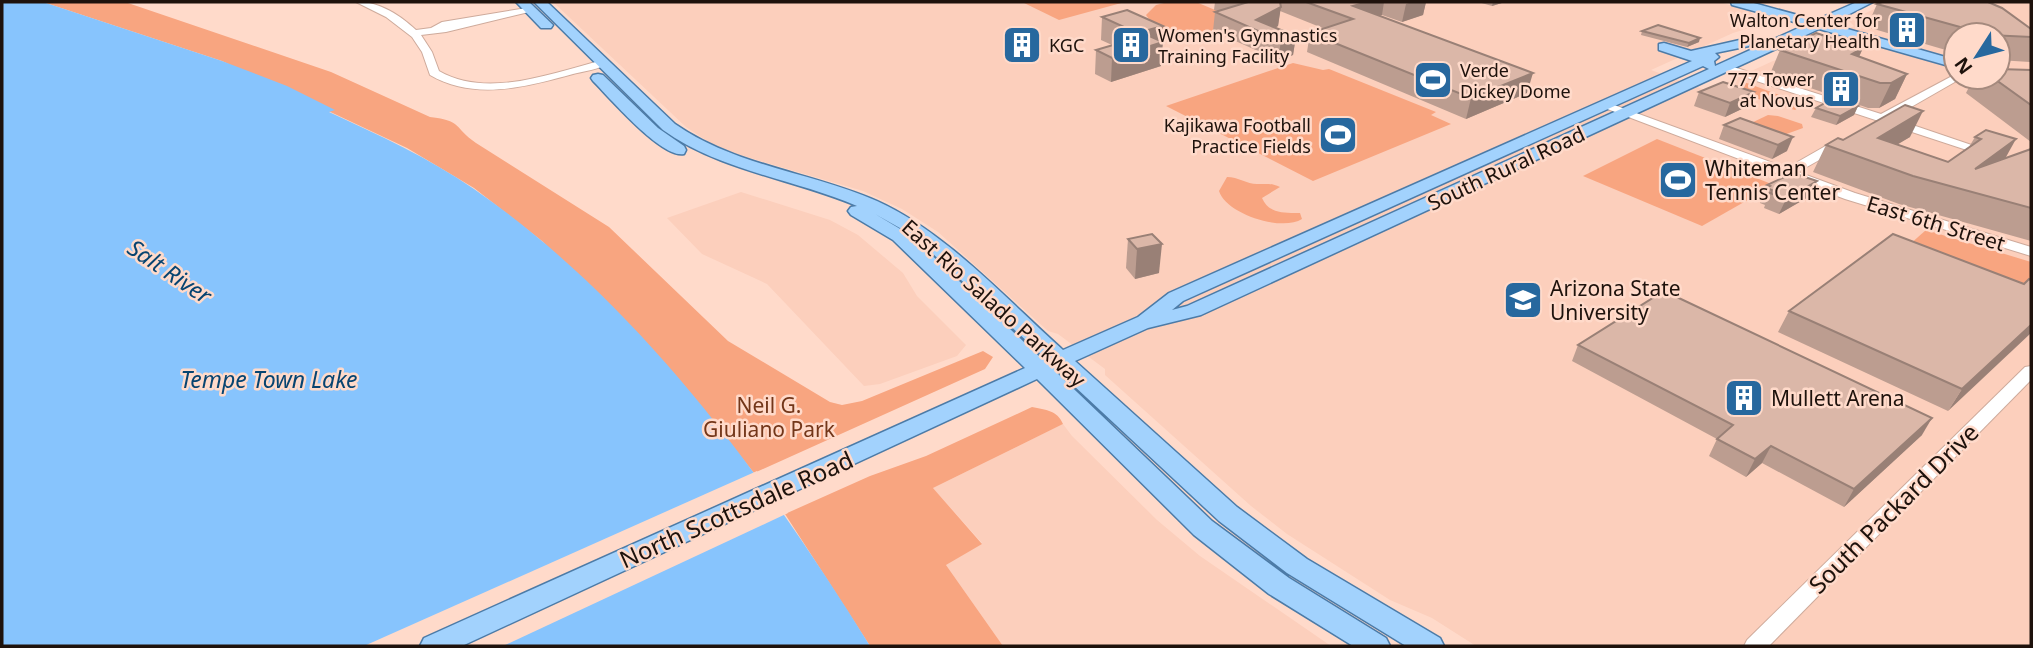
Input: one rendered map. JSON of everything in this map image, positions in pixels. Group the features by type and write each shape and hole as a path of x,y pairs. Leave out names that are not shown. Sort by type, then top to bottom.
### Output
{"main road":[{"path":"1737,2 1942,58"},
{"path":"1756,2 1812,21"},
{"name":"South Rural Road","path":"1141,323 1176,297 1606,105 1724,67 1812,21 1839,2"},
{"name":"South Rural Road","path":"1048,365 1141,323 1194,311 1626,113 1676,82 1705,60 1744,43 1867,2"},
{"name":"East Rio Salado Parkway","path":"531,4 595,65 652,131 686,156 828,200 869,216 900,236 1048,365 1228,514 1297,566 1430,646"},
{"path":"1664,47 1700,53 1744,43"},
{"path":"1664,47 1705,60"},
{"path":"1664,47 1684,60 1676,82"},
{"name":"East Rio Salado Parkway","path":"1048,365 1203,528 1279,586 1376,646"},
{"name":"North Scottsdale Road","path":"434,646 1048,365"}],"street":[{"path":"361,2 389,14 414,33 427,50 434,74 455,83 485,86 509,84 595,65"},
{"path":"414,33 469,24 531,4"},
{"path":"1724,67 2004,158"},
{"path":"1864,129 1942,85"},
{"name":"East 6th Street","path":"1606,105 1890,210 2031,252"},
{"path":"1788,173 1848,138"},
{"name":"South Packard Drive","path":"1755,646 2031,371"}],"shaded area":[{"name":"Arizona State University","path":"553,2 1719,2 1749,10 1762,24 1733,33 1651,70 1708,91 1773,61 1798,55 1854,26 1849,21 1889,2 2031,2 2031,646 1476,646 1432,618 1390,600 1287,534 1251,506 1105,375 1105,369 1058,334 1048,331 938,232 902,209 863,191 740,155 710,143 686,127"},
{"path":"741,192 830,220 858,235 903,273 917,296 966,345 957,356 880,384 864,386 767,284 702,254 667,218"},
{"path":"1063,424 1157,520 1200,556 1331,646 1003,646 946,565 982,543 933,488"}],"green space":[{"name":"Neil G. Giuliano Park","path":"43,2 125,2 331,72 430,117 448,120 476,143 609,227 728,341 830,402 842,405 862,401 983,351 993,357 985,369 754,473 681,382 611,306 542,241 474,188 407,148 222,61"},
{"path":"1022,2 1125,2 1059,20"},
{"path":"1196,2 1239,20 1240,23 1179,41 1157,30 1146,15 1156,5"},
{"path":"1293,63 1329,69 1436,112 1431,115 1451,124 1313,181 1166,106"},
{"path":"1744,82 1804,104 1795,110 1728,90"},
{"path":"1768,115 1802,124 1803,128 1781,136 1747,125"},
{"name":"Whiteman Tennis Center","path":"1657,139 1774,185 1702,226 1583,176"},
{"path":"1227,177 1280,187 1262,198 1265,203 1273,210 1300,213 1302,219 1282,223 1269,222 1232,207 1219,191"},
{"path":"1926,230 2031,262 2031,290 1909,245"},
{"name":"Neil G. Giuliano Park","path":"1032,407 1054,413 1063,424 933,488 982,544 946,565 1003,646 870,646 785,514 870,476 926,456"}],"water":[{"name":"Tempe Town Lake","path":"2,2 43,2 222,61 287,86 335,110 329,112 422,157 474,189 534,235 591,285 645,340 695,397 787,519 870,646 2,646"}],"pier":[{"path":"757,471 788,513 503,646 364,646"}],"building":[{"path":"1242,2 1280,2 1281,7 1256,20 1296,36 1281,41 1215,12 1245,3"},
{"path":"1306,2 1368,2 1353,6 1533,73 1471,98 1310,33 1353,19"},
{"path":"1988,2 2002,8 2031,29 2031,37 2012,36 2012,21 1942,22 1877,4"},
{"path":"1127,10 1163,26 1137,33 1102,17"},
{"path":"1658,25 1700,38 1689,43 1642,31"},
{"path":"1816,33 1863,48 1852,54 1907,74 1891,83 1880,83 1780,50"},
{"path":"1147,35 1163,42 1112,58 1096,50"},
{"path":"2012,69 2031,70 2031,105 2012,91"},
{"path":"1723,82 1754,92 1730,103 1699,92"},
{"path":"1834,98 1858,106 1840,116 1816,108"},
{"path":"1905,105 1923,111 1878,138 1948,162 1981,139 1975,137 1986,130 2016,139 1975,169 2031,149 2031,208 1913,176 1826,145 1838,138 1843,140"},
{"path":"1740,118 1793,137 1778,145 1724,125"},
{"path":"1793,173 1817,181 1786,199 1770,193 1774,191 1767,188 1770,186 1767,185"},
{"path":"1152,234 1162,244 1137,249 1128,239"},
{"path":"1893,234 2024,284 2031,280 2031,325 1962,389 1789,311"},
{"name":"Mullett Arena","path":"1664,291 1932,418 1854,489 1771,446 1755,459 1717,439 1733,425 1578,345"}],"place":[{"name":"Walton Center for Planetary Health","path":"1907,30"},
{"name":"KGC","path":"1022,45"},
{"name":"Women's Gymnastics Training Facility","path":"1131,45"},
{"name":"Verde Dickey Dome","path":"1433,80"},
{"name":"777 Tower at Novus","path":"1841,89"},
{"name":"Kajikawa Football Practice Fields","path":"1338,135"},
{"name":"Whiteman Tennis Center","path":"1678,180"},
{"name":"Arizona State University","path":"1523,300"},
{"name":"Mullett Arena","path":"1744,398"}],"water label":[{"name":"Salt River","path":"170,271"}]}
